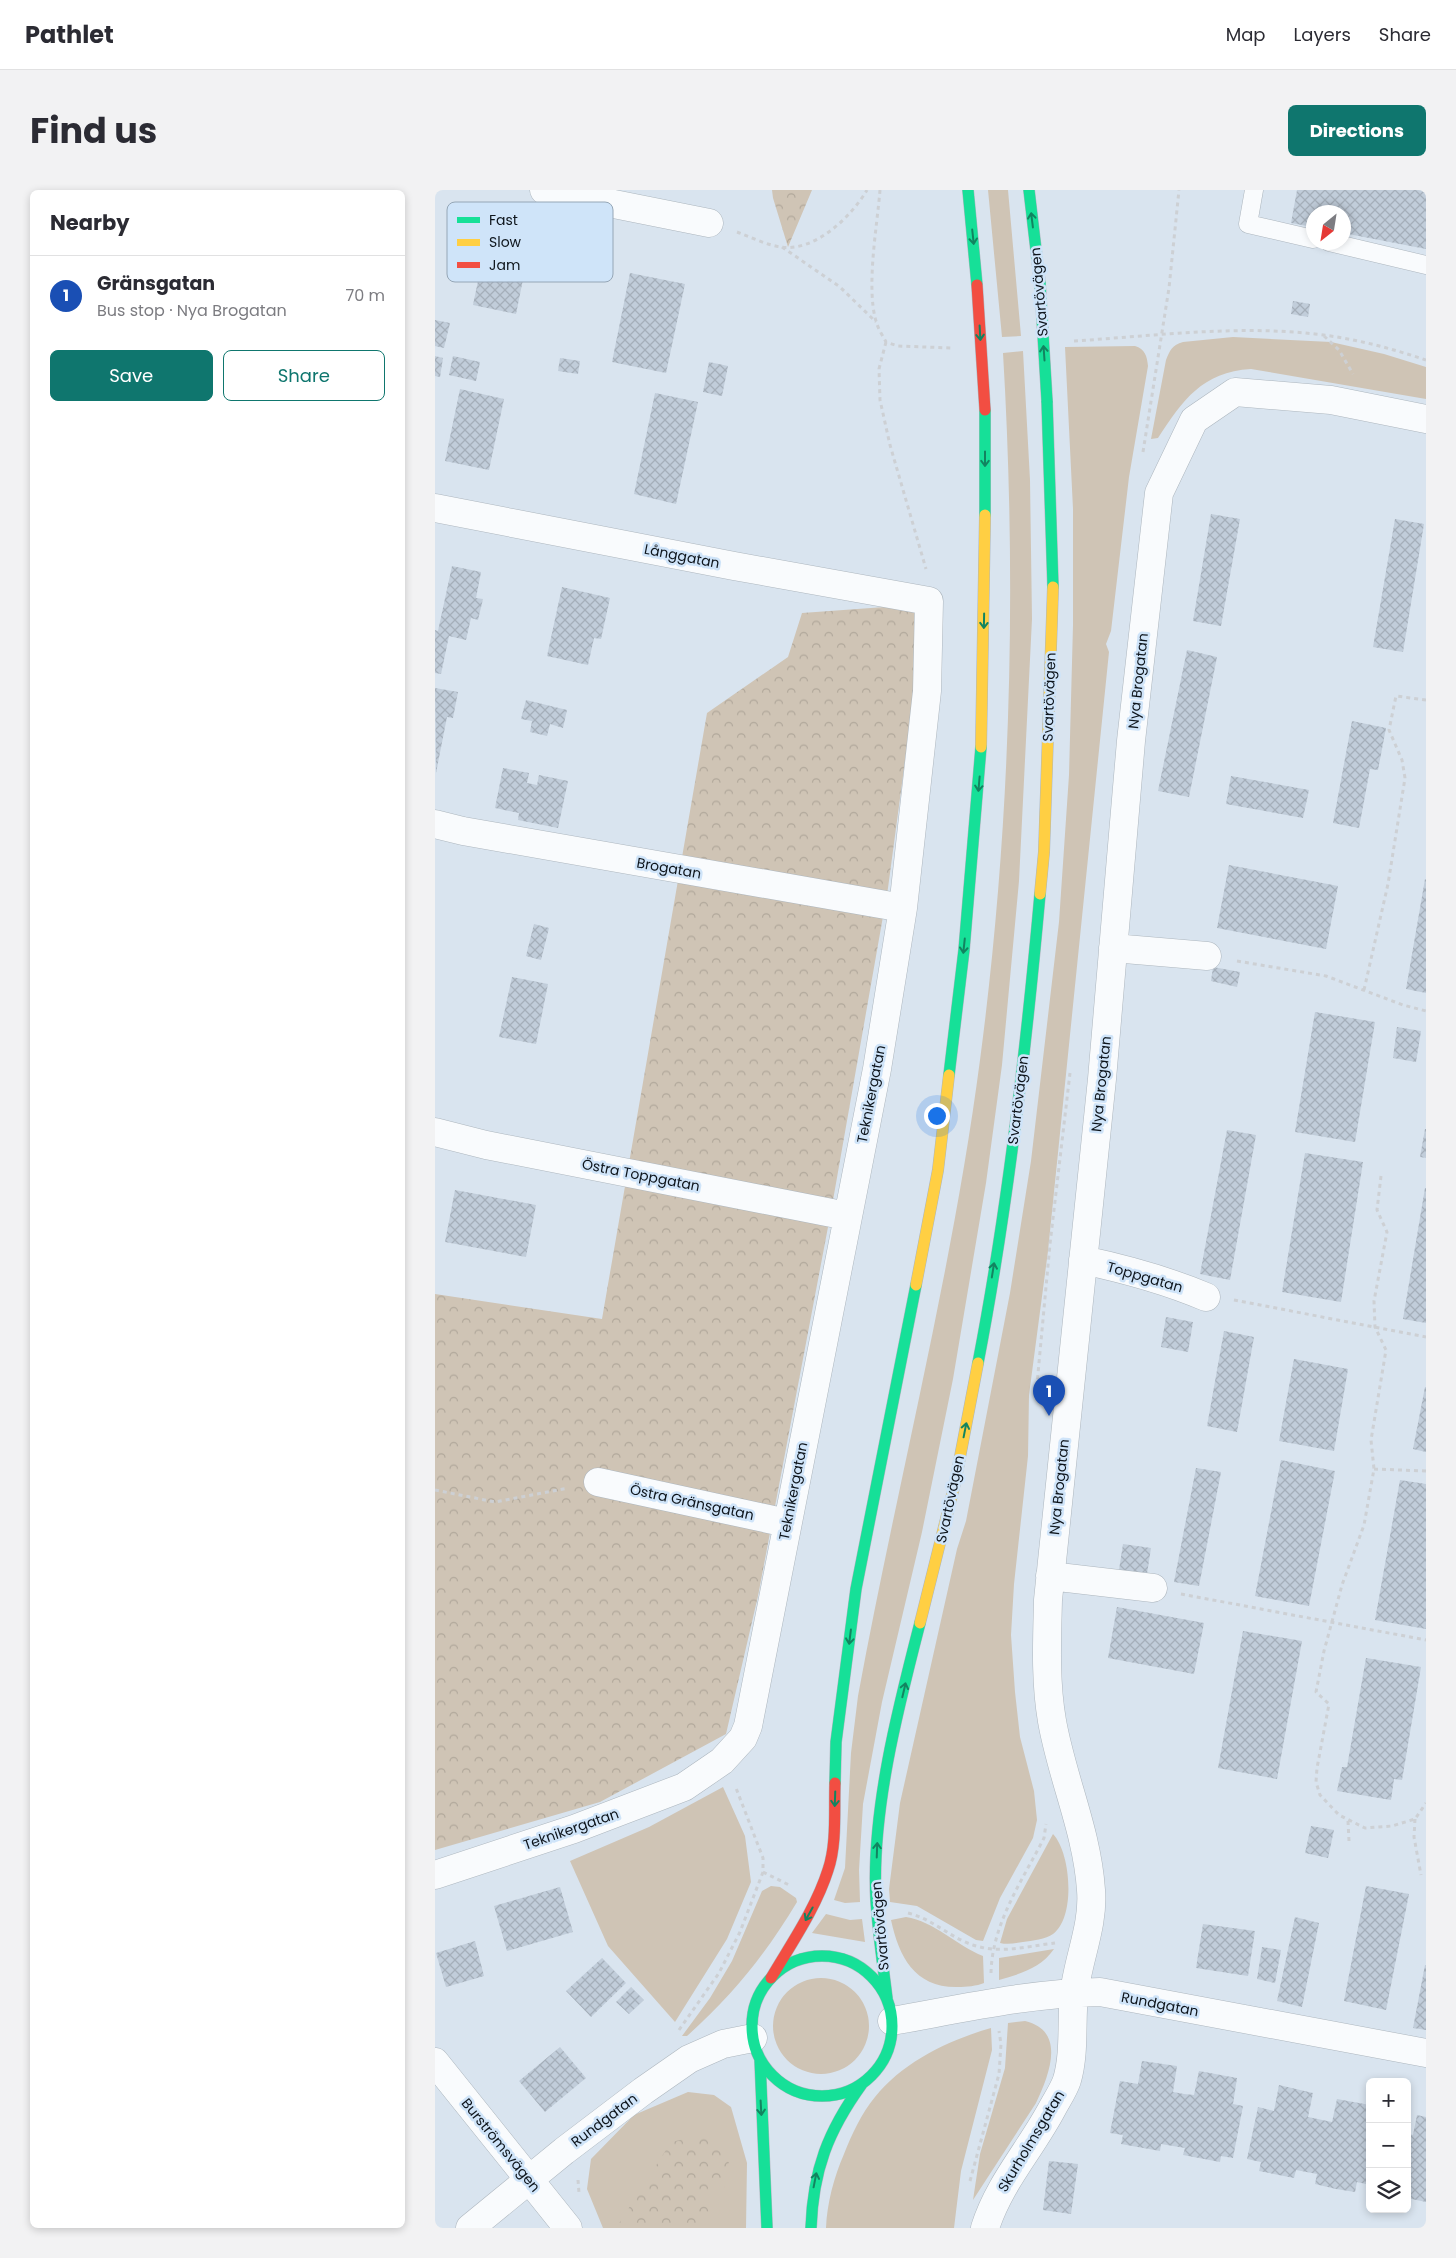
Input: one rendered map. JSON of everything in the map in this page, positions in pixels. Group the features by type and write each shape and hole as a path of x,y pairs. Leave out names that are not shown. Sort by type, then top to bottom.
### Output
{"main road":[{"path":"767,2228 755,2007 760,1993 771,1978 817,1898 829,1869 833,1828 836,1742 856,1589 884,1455 938,1170 964,950 980,770 985,585 985,410 977,285 968,190"},
{"name":"Svartövägen","path":"889,2010 877,1911 877,1844 886,1779 903,1690 955,1483 983,1338 1011,1158 1031,999 1044,852 1054,578 1040,284 1029,190"},
{"path":"771,1978 787,1965 801,1959 816,1956 832,1956 855,1964 868,1973 879,1985 889,2010 891,2038 887,2053 874,2073 862,2084 840,2113 819,2160 813,2186 811,2228"},
{"path":"757,2049 780,2083 807,2095 833,2096 862,2084"}],"street":[{"path":"544,190 604,202"},
{"path":"613,204 709,223"},
{"name":"Nya Brogatan","path":"1075,1992 1086,1944 1092,1891 1084,1842 1052,1721 1047,1664 1050,1576 1083,1260 1131,741 1159,492 1194,420 1235,392 1331,400 1426,419"},
{"name":"Långgatan","path":"435,508 734,566 929,601"},
{"name":"Teknikergatan","path":"435,1875 641,1805 697,1780 722,1761 743,1738 752,1713 787,1523 877,1069 903,908 927,691 929,601"},
{"name":"Brogatan","path":"435,824 463,831 657,866 903,908"},
{"path":"1113,948 1207,956"},
{"name":"Östra Toppgatan","path":"435,1132 486,1144 847,1216"},
{"name":"Toppgatan","path":"1083,1260 1166,1282 1206,1297"},
{"name":"Östra Gränsgatan","path":"598,1482 787,1523"},
{"path":"1050,1576 1153,1588"},
{"name":"Rundgatan","path":"889,2010 1075,1992 1099,1992 1426,2053"},
{"name":"Skurholmsgatan","path":"985,2228 1002,2187 1047,2118 1066,2082 1071,2060 1075,1992"},
{"name":"Rundgatan","path":"470,2228 643,2091 689,2060 723,2044 757,2049"},
{"name":"Burströmsvägen","path":"435,2062 568,2228"}],"lane":[{"path":"1255,190 1248,224 1306,237"},
{"path":"1351,247 1426,265"}],"path":[{"path":"781,247 798,245 820,237 841,224 867,190"},
{"path":"880,190 873,274 873,304 876,322 886,342 879,369 880,400 890,445 925,563 929,601"},
{"path":"709,223 781,247 840,287 876,322"},
{"path":"1064,342 1239,331 1323,335 1383,346 1426,360"},
{"path":"1323,335 1339,350 1351,369 1366,408"},
{"path":"886,342 898,346 960,348"},
{"path":"1364,990 1388,884 1405,778 1402,760 1389,730 1396,696 1426,700"},
{"path":"1207,956 1325,976 1403,1005 1426,1011"},
{"path":"1381,1176 1377,1210 1387,1232 1374,1301 1375,1327 1386,1350 1371,1440 1374,1469 1364,1525 1342,1585 1331,1623 1316,1692 1329,1704 1316,1782 1320,1795 1348,1821 1365,1828 1375,1828 1415,1819"},
{"path":"1206,1297 1426,1337"},
{"path":"1374,1469 1426,1471"},
{"path":"435,1490 495,1502 598,1482"},
{"path":"1153,1588 1426,1640"},
{"path":"677,2032 719,1973 740,1932 763,1872 763,1858 749,1818 722,1761"},
{"path":"1421,1875 1414,1837 1415,1819 1426,1803"},
{"path":"1348,1821 1349,1841"},
{"path":"763,1872 817,1898"},
{"path":"877,1911 916,1915 932,1921 963,1941 991,1951 1062,1942 1086,1944"},
{"path":"564,2152 576,2167 580,2198"}],"green space":[{"path":"772,190 812,190 788,247 773,198"},
{"path":"988,190 1008,190 1021,336 1002,337"},
{"path":"1233,337 1331,342 1384,354 1426,367 1426,399 1251,369 1234,371 1219,376 1195,390 1185,400 1158,438 1151,439 1166,360 1172,348 1183,342"},
{"path":"1135,346 1145,353 1148,366 1129,477 1111,631 1106,644 1109,652 1048,1251 1029,1395 1028,1456 1014,1584 1011,1635 1015,1692 1020,1737 1034,1791 1037,1820 1033,1838 1000,1898 983,1941 976,1940 917,1906 890,1902 889,1889 900,1803 957,1549 966,1521 1010,1293 1031,1161 1059,922 1069,775 1073,625 1073,509 1065,347"},
{"path":"1023,351 1030,480 1032,619 1019,881 1002,1065 986,1183 953,1379 922,1532 882,1702 863,1804 859,1870 860,1902 845,1903 834,1900 845,1868 851,1753 858,1696 955,1220 980,1060 999,884 1008,707 1010,530 1003,353"},
{"path":"926,604 888,888 832,1206 758,1596 726,1734 600,1802 435,1850 435,1294 602,1319 707,713 788,657 802,613"},
{"path":"723,1787 745,1836 751,1882 727,1939 675,2022 608,1946 570,1861 649,1827"},
{"path":"1053,1834 1064,1855 1067,1870 1068,1900 1060,1926 1053,1934 1043,1938 1012,1944 1000,1943 1007,1919"},
{"path":"771,1886 780,1887 796,1898 797,1902 773,1940 734,1990 704,2021 687,2036 682,2036 710,1998 732,1961 762,1891"},
{"path":"826,1914 850,1920 862,1919 865,1942 812,1933"},
{"path":"906,1917 916,1919 936,1928 973,1952 983,1956 984,1983 964,1987 943,1986 920,1976 904,1958 894,1934 891,1920"},
{"path":"1054,1949 1049,1956 1036,1966 1022,1973 999,1980 999,1958"},
{"path":"821,1978 839,1982 855,1992 865,2008 869,2026 865,2044 855,2060 839,2070 821,2074 803,2070 787,2060 777,2044 773,2026 777,2008 787,1992 803,1982"},
{"path":"1025,2021 1038,2026 1046,2034 1050,2044 1051,2055 1046,2080 1036,2103 973,2200 980,2154 1005,2068 1008,2023"},
{"path":"991,2028 992,2050 961,2171 954,2228 826,2228 829,2200 840,2163 857,2124 875,2097 899,2073 928,2054 959,2039"},
{"path":"688,2092 714,2095 731,2107 747,2163 746,2228 603,2228 587,2189 591,2159 634,2115"},
{"path":"711,2133 729,2163 724,2188 710,2193 711,2228 616,2228 671,2142"}],"building":[{"path":"1297,190 1426,190 1426,249 1351,235 1351,205 1306,205 1306,226 1291,223"},
{"path":"630,273 685,284 666,373 612,362"},
{"path":"478,282 522,282 516,314 473,305"},
{"path":"1293,301 1310,304 1308,317 1291,314"},
{"path":"435,320 450,323 444,348 435,346"},
{"path":"435,356 443,358 440,377 435,376"},
{"path":"453,356 480,362 476,381 449,375"},
{"path":"560,358 580,361 578,374 558,371"},
{"path":"709,362 728,366 722,396 703,392"},
{"path":"460,389 504,399 489,470 445,461"},
{"path":"655,393 698,402 676,504 634,494"},
{"path":"1211,514 1240,519 1221,626 1193,621"},
{"path":"1395,519 1424,524 1403,652 1373,647"},
{"path":"452,566 481,572 476,598 483,599 478,620 471,618 466,640 449,636 441,674 435,673 435,630 438,631"},
{"path":"562,587 610,598 601,639 594,638 588,665 547,656"},
{"path":"1187,650 1217,657 1189,797 1158,791"},
{"path":"435,688 458,692 453,718 447,717 436,773"},
{"path":"526,700 567,710 563,728 550,724 547,736 530,732 532,721 521,719"},
{"path":"1352,721 1386,728 1378,770 1370,769 1359,828 1333,823"},
{"path":"503,768 529,773 527,783 537,785 539,775 568,781 558,828 518,820 519,813 495,808"},
{"path":"1231,776 1309,790 1303,818 1226,804"},
{"path":"1229,865 1338,886 1326,949 1217,928"},
{"path":"1426,880 1426,993 1406,989"},
{"path":"534,924 549,928 541,960 526,956"},
{"path":"1213,967 1240,972 1237,987 1211,981"},
{"path":"512,977 548,984 536,1044 499,1037"},
{"path":"1315,1012 1375,1022 1355,1142 1295,1132"},
{"path":"1397,1027 1421,1031 1416,1062 1393,1058"},
{"path":"1426,1129 1426,1158 1420,1157"},
{"path":"1227,1130 1256,1135 1230,1280 1200,1274"},
{"path":"1305,1153 1363,1162 1341,1302 1282,1292"},
{"path":"1426,1188 1426,1323 1403,1319"},
{"path":"455,1190 536,1205 526,1257 445,1242"},
{"path":"1166,1317 1193,1322 1188,1352 1161,1347"},
{"path":"1224,1331 1254,1337 1237,1432 1207,1426"},
{"path":"1294,1359 1348,1369 1334,1451 1279,1441"},
{"path":"1426,1387 1426,1452 1413,1449"},
{"path":"1281,1460 1335,1471 1309,1606 1255,1596"},
{"path":"1196,1468 1221,1472 1199,1586 1174,1582"},
{"path":"1400,1480 1426,1484 1426,1629 1375,1620"},
{"path":"1123,1544 1151,1548 1147,1574 1119,1570"},
{"path":"1117,1607 1204,1623 1194,1674 1108,1658"},
{"path":"1243,1631 1302,1641 1277,1779 1218,1768"},
{"path":"1366,1658 1421,1667 1402,1780 1394,1779 1391,1800 1337,1791 1342,1767 1347,1767"},
{"path":"1311,1826 1334,1830 1328,1858 1305,1853"},
{"path":"1366,1886 1409,1894 1386,2010 1344,2001"},
{"path":"560,1887 573,1932 507,1951 494,1906"},
{"path":"1295,1917 1319,1923 1302,2007 1277,2001"},
{"path":"1203,1924 1255,1931 1248,1976 1196,1968"},
{"path":"475,1941 484,1976 446,1987 436,1953"},
{"path":"1262,1947 1281,1950 1275,1983 1257,1979"},
{"path":"602,1958 626,1983 591,2017 566,1991"},
{"path":"1426,1965 1426,2030 1413,2028"},
{"path":"631,1987 644,2000 629,2014 616,2002"},
{"path":"560,2047 586,2078 545,2112 519,2081"},
{"path":"1142,2061 1177,2066 1173,2092 1184,2094 1194,2095 1199,2071 1237,2078 1233,2104 1243,2106 1233,2158 1221,2156 1220,2162 1183,2155 1185,2148 1161,2144 1160,2151 1121,2144 1123,2135 1110,2133 1120,2081 1138,2084"},
{"path":"1279,2085 1313,2093 1308,2117 1332,2122 1337,2099 1366,2104 1366,2184 1357,2182 1355,2192 1315,2184 1317,2174 1296,2170 1294,2178 1259,2171 1261,2162 1247,2159 1258,2107 1274,2111"},
{"path":"1417,2115 1426,2117 1426,2202 1411,2199 1411,2135 1413,2135"},
{"path":"1049,2161 1078,2164 1071,2214 1043,2210"}],"traffic: fast":[{"path":"968,190 977,285"},
{"path":"1029,190 1040,284"},
{"path":"1040,284 1047,401"},
{"path":"1047,401 1053,587"},
{"path":"985,410 985,515"},
{"path":"949,1075 964,950 981,747"},
{"path":"978,1363 989,1305 1015,1129 1029,1012 1040,894"},
{"path":"835,1783 836,1742 856,1589 916,1285"},
{"path":"887,1998 876,1900 878,1832 882,1796 895,1725 920,1623"},
{"path":"822,1956 836,1957 849,1961 871,1977 887,1999 891,2012 892,2026 891,2040 887,2053 871,2075 849,2091 836,2095 822,2096 808,2095 795,2091 773,2075 757,2053 753,2040 752,2026 753,2012 757,1999 773,1977 795,1961 808,1957 822,1956"},
{"path":"760,2060 767,2228"},
{"path":"811,2228 815,2188 824,2152 840,2118 862,2084"}],"traffic: slow":[{"path":"981,747 985,515"},
{"path":"1040,894 1044,852 1053,587"},
{"path":"916,1285 938,1170 949,1075"},
{"path":"920,1623 955,1483 978,1363"}],"traffic: jam":[{"path":"977,285 985,410"},
{"path":"771,1978 810,1912 828,1870 834,1838 835,1783"}],"place":[{"name":"Gränsgatan","path":"1049,1416"}]}
